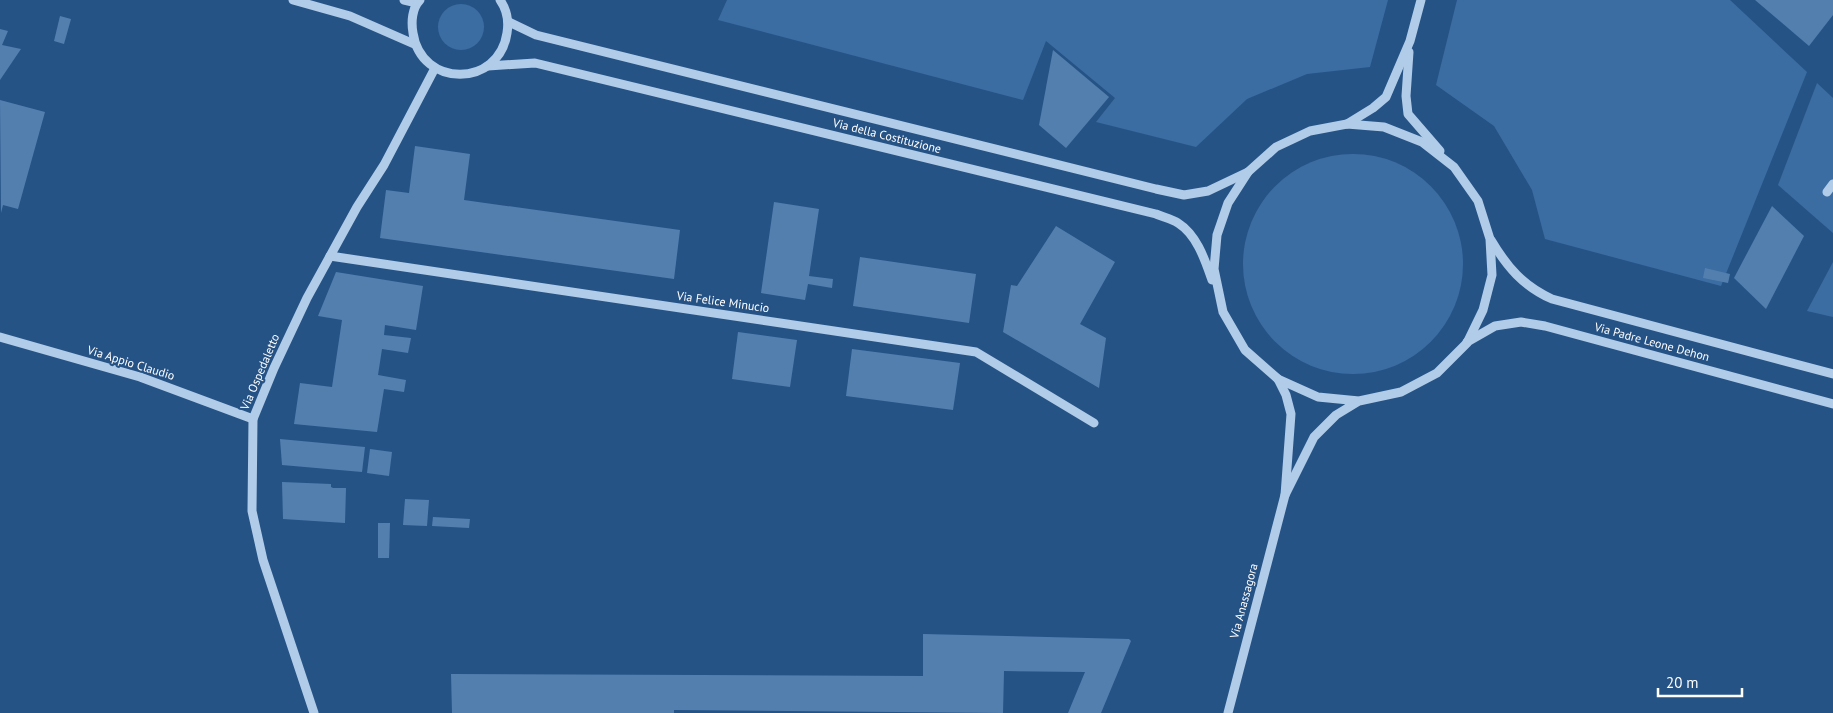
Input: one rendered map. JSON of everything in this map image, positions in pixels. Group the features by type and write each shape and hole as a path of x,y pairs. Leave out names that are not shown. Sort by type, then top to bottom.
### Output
{"street":[{"path":"293,0 350,16 414,44"},
{"path":"404,0 419,2 411,22 414,44 423,58 435,68"},
{"path":"488,66 500,54 505,44 508,22 504,5 500,0"},
{"path":"1347,124 1373,108 1386,97 1410,41 1421,0"},
{"name":"Via della Costituzione","path":"435,68 457,75 474,73 488,66 535,63 1156,214 1178,222 1188,232 1203,255 1223,312 1245,350 1278,379 1318,397 1360,401 1400,392 1437,372 1467,343 1483,310 1492,275 1490,239 1478,201 1454,168 1422,142 1384,128 1347,124 1310,131 1276,147 1248,172 1208,192 1184,195 546,38 508,22"},
{"path":"1410,41 1406,96 1408,114 1454,168"},
{"name":"Via Ospedaletto","path":"314,713 263,560 252,511 253,419 274,368 308,298 357,207 384,165 435,68"},
{"name":"Via della Costituzione","path":"1223,312 1214,269 1217,236 1228,203 1248,172"},
{"path":"1827,192 1833,184"},
{"name":"Via Padre Leone Dehon","path":"1490,239 1501,258 1521,279 1534,291 1552,299 1833,374"},
{"name":"Via Felice Minucio","path":"330,256 976,352 1094,423"},
{"name":"Via Padre Leone Dehon","path":"1467,343 1495,326 1521,322 1545,326 1833,404"},
{"name":"Via Appio Claudio","path":"0,337 140,377 253,419"},
{"name":"Via Anassagora","path":"1228,713 1285,495 1291,414 1286,395 1278,379"},
{"name":"Via Anassagora","path":"1285,495 1314,438 1336,415 1360,401"}],"shaded area":[{"path":"727,0 1388,0 1370,67 1307,74 1247,99 1196,147 1096,122 1115,98 1046,41 1023,100 718,20"},
{"path":"1457,0 1730,0 1807,72 1721,286 1545,239 1532,190 1494,126 1436,85"},
{"path":"456,4 466,4 478,10 483,18 483,36 478,44 470,49 456,50 448,47 441,40 438,32 438,22 441,14 448,7"},
{"path":"1817,83 1833,98 1833,233 1778,185"},
{"path":"1353,154 1374,156 1395,162 1431,186 1455,222 1461,243 1463,264 1461,285 1455,306 1431,342 1395,366 1374,372 1353,374 1332,372 1311,366 1275,342 1251,306 1245,285 1243,264 1245,243 1251,222 1275,186 1311,162 1332,156"},
{"path":"1833,262 1833,317 1807,311"}],"building":[{"path":"1755,0 1833,0 1833,15 1809,46"},
{"path":"60,16 71,19 64,44 54,41"},
{"path":"0,29 8,31 2,45 21,49 0,80"},
{"path":"1053,50 1109,97 1066,148 1039,125"},
{"path":"0,100 45,112 18,209 3,205 1,213"},
{"path":"415,146 470,154 464,200 680,230 674,279 380,238 386,190 409,193"},
{"path":"774,202 819,209 809,276 833,279 832,288 808,284 805,300 761,293"},
{"path":"1772,206 1804,236 1766,309 1734,278"},
{"path":"1056,226 1115,262 1080,324 1106,338 1099,388 1003,332 1011,285 1017,286"},
{"path":"860,257 976,274 969,323 853,306"},
{"path":"1705,268 1730,274 1728,283 1703,278"},
{"path":"336,272 423,286 416,330 385,325 384,335 411,338 408,353 382,349 378,375 406,380 404,392 384,389 377,432 294,424 300,383 332,387 342,320 318,316"},
{"path":"738,332 797,340 790,387 732,379"},
{"path":"852,349 960,363 953,410 846,396"},
{"path":"280,439 365,447 362,472 282,465"},
{"path":"370,449 392,452 389,476 367,473"},
{"path":"282,482 331,484 333,488 346,488 345,523 283,519"},
{"path":"405,499 429,500 427,526 403,525"},
{"path":"433,517 470,519 469,528 432,526"},
{"path":"378,523 390,523 389,558 378,558"},
{"path":"923,634 1129,639 1131,641 1101,713 1068,713 1085,672 1004,671 1003,713 674,710 674,713 452,713 451,674 923,676"}]}
